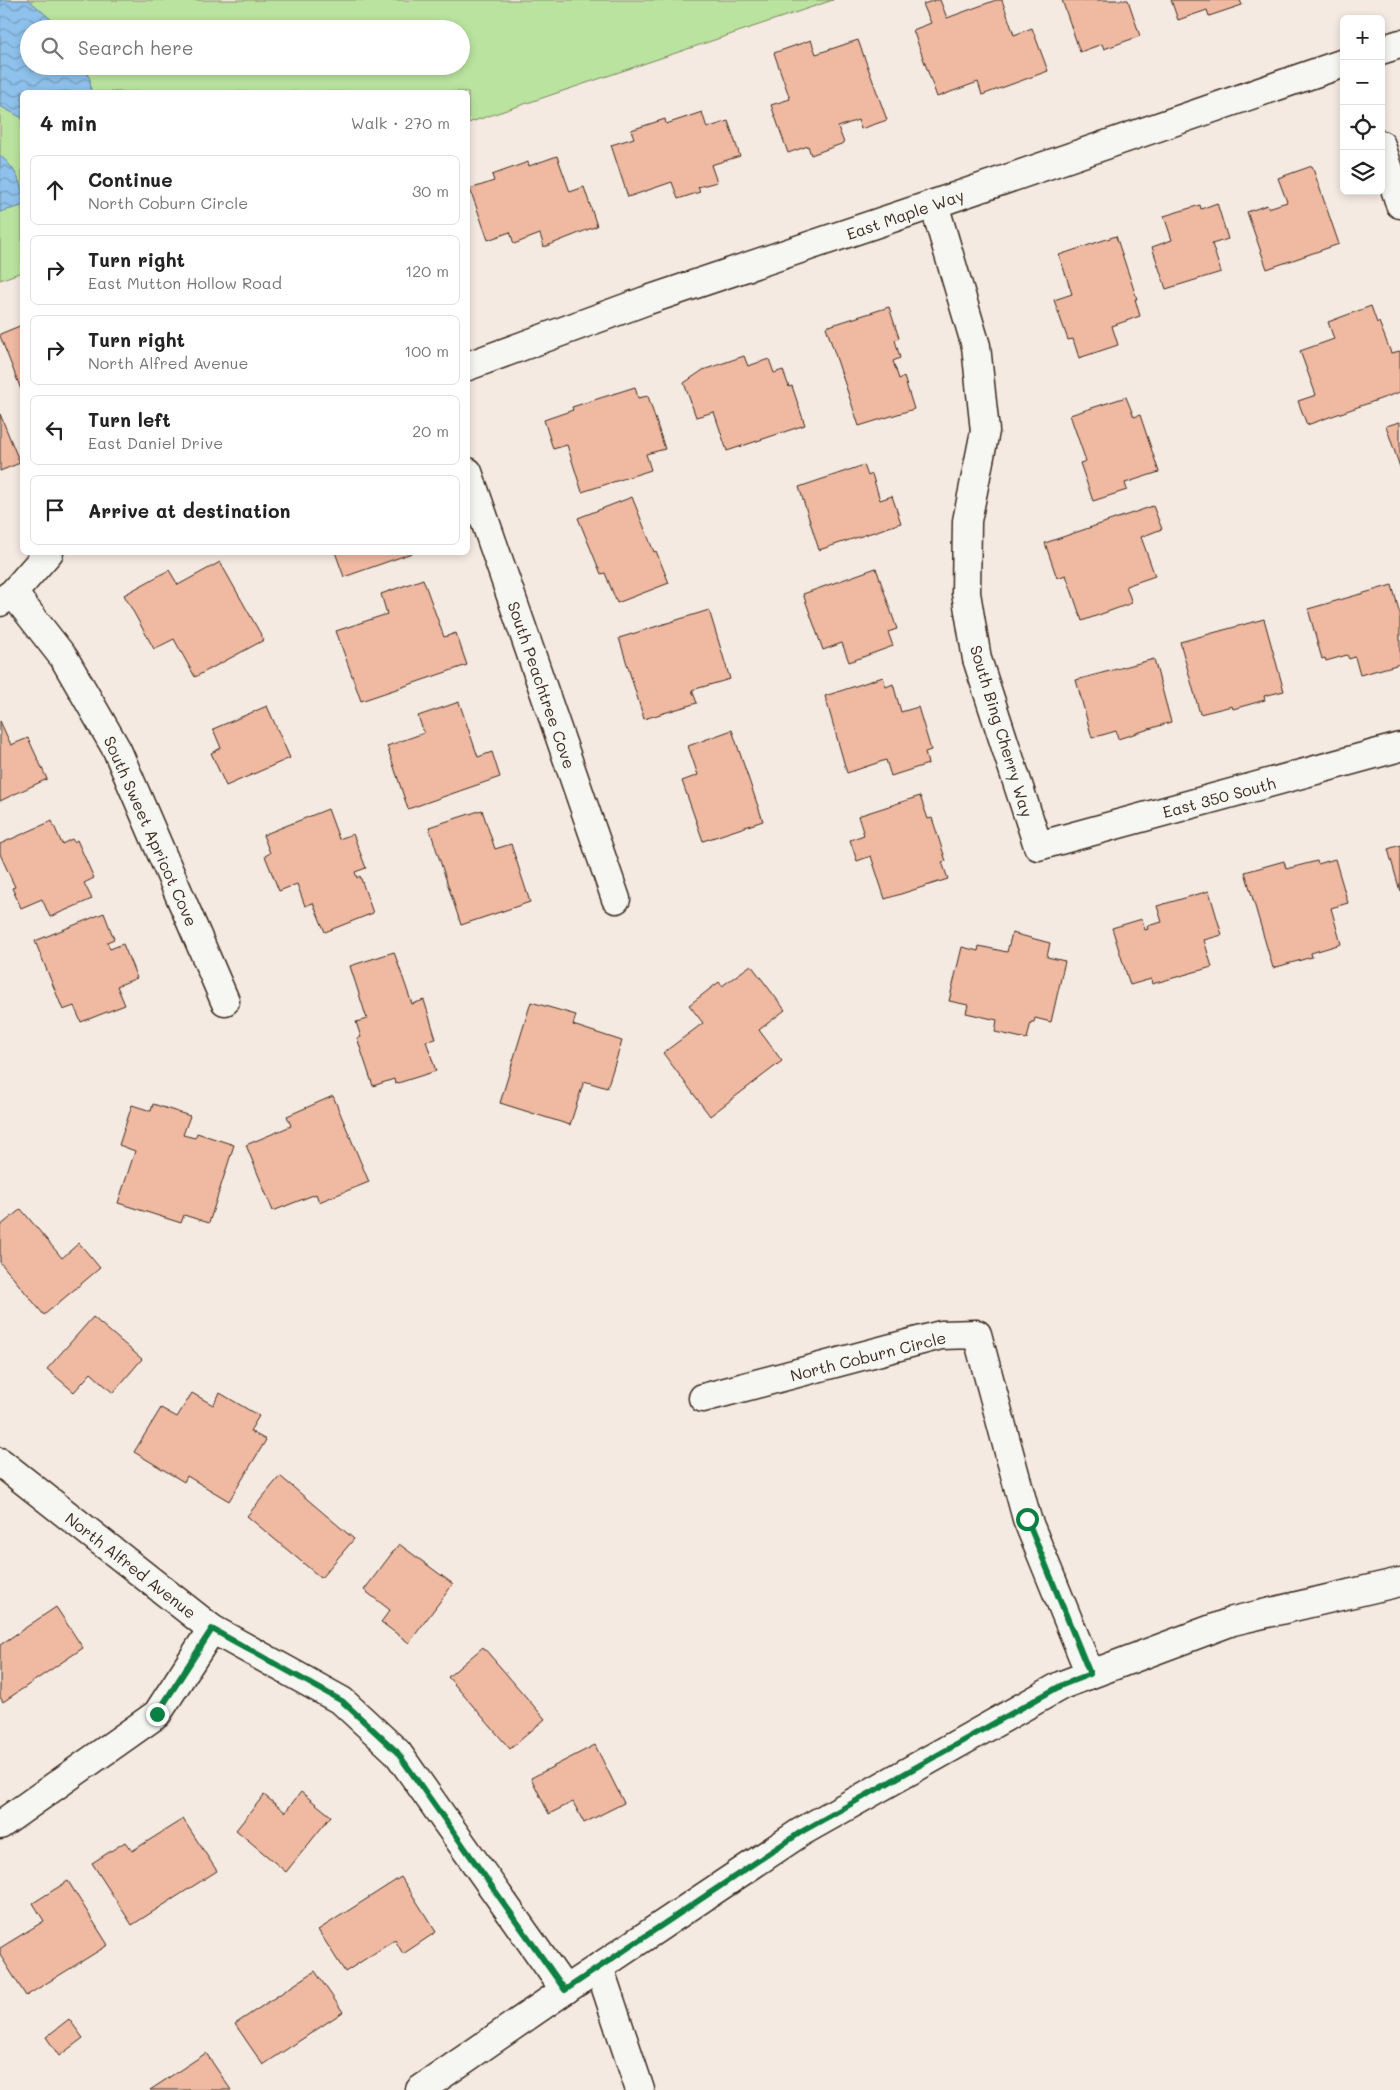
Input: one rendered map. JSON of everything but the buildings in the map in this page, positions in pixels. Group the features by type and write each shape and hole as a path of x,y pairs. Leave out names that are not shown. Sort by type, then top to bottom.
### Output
{"street":[{"path":"1385,49 1400,44"},
{"name":"East Maple Way","path":"470,365 644,301 934,204 1340,64"},
{"path":"1383,150 1400,204"},
{"name":"South Bing Cherry Way","path":"934,204 976,346 985,431 968,521 966,593 977,659 1038,846"},
{"name":"South Peachtree Cove","path":"470,478 616,899"},
{"path":"6,598 46,555"},
{"name":"South Sweet Apricot Cove","path":"6,598 64,658 117,750 226,1001"},
{"name":"East 350 South","path":"1038,846 1400,747"},
{"name":"North Coburn Circle","path":"703,1398 942,1335 977,1334 1027,1519 1090,1674"},
{"name":"North Alfred Avenue","path":"0,1462 212,1629 342,1701 397,1752 565,1990"},
{"path":"420,2090 801,1832 1062,1685 1233,1621 1400,1582"},
{"path":"0,1825 157,1714 212,1629"},
{"path":"599,1967 640,2090"}],"green space":[{"path":"0,0 833,0 470,122 470,90 20,90 20,273 0,280"}],"water":[{"path":"0,0 29,0 52,20 20,20 20,75 88,75 91,90 20,90 20,117 0,106"},
{"path":"0,155 11,166 18,178 20,184 20,207 0,212"}],"route":[{"path":"157,1714 212,1629 342,1701 397,1752 565,1990 801,1832 1062,1685 1090,1674 1027,1519"}]}
